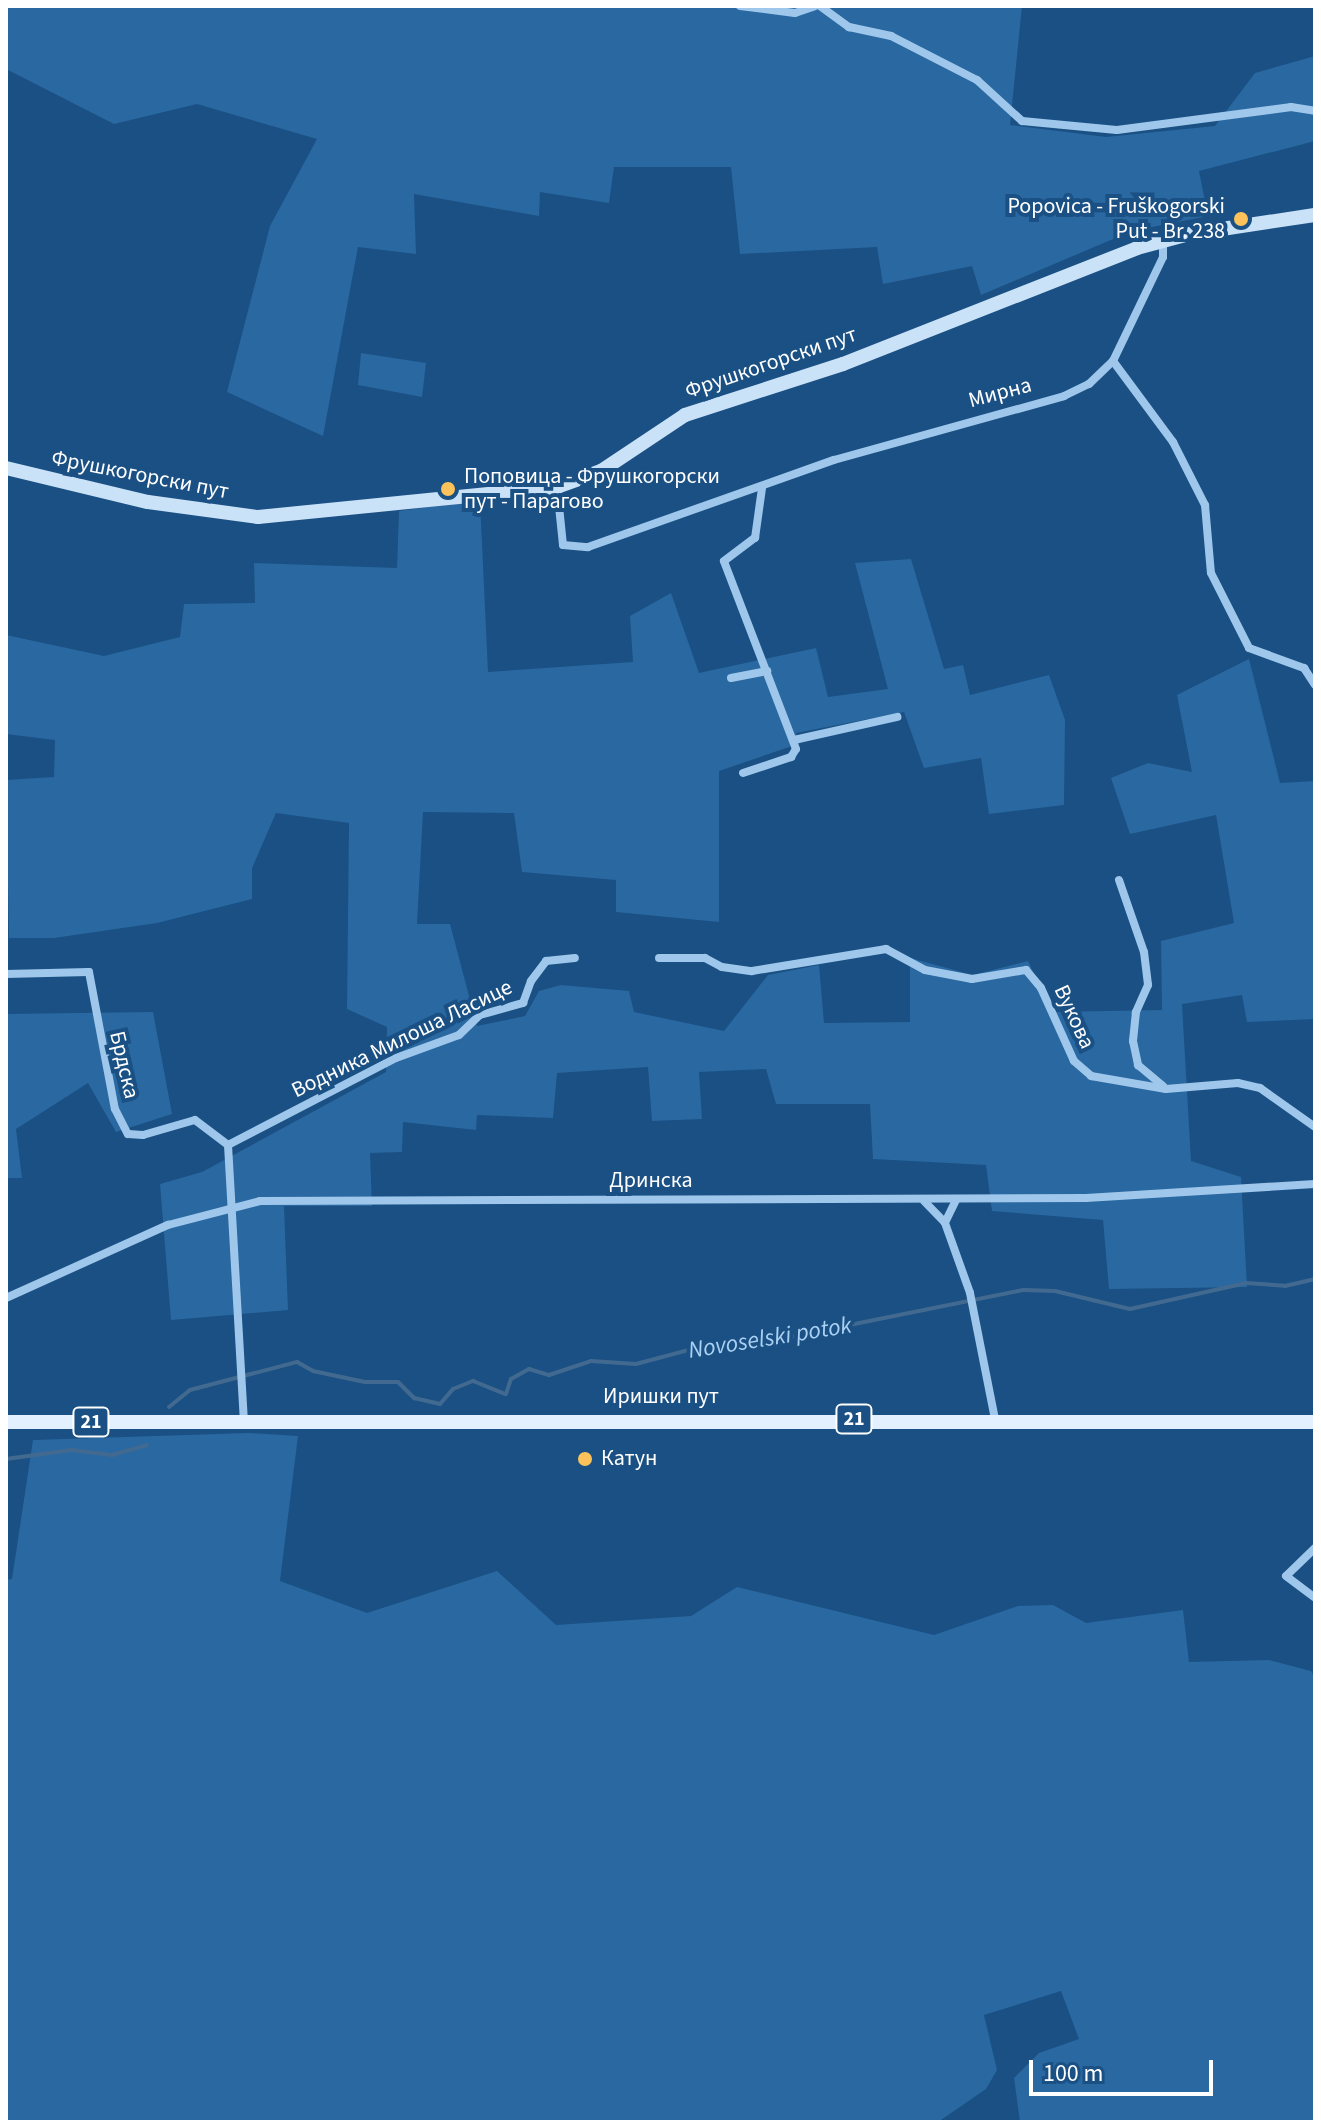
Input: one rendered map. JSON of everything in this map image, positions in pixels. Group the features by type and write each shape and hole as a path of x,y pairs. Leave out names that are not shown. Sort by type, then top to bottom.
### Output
{"main road":[{"name":"Иришки пут","path":"6,1422 995,1419 1315,1422"}],"street":[{"path":"740,6 795,13 817,6 849,27 891,36 977,80 1022,121 1117,130 1291,107 1315,111"},
{"name":"Фрушкогорски пут","path":"6,468 148,502 258,517 557,487 601,471 685,415 843,364 1163,241 1315,215"},
{"name":"Мирна","path":"557,487 560,538 572,550 762,488 834,460 1064,396 1089,384 1113,361 1163,257 1163,241"},
{"path":"1113,361 1173,442 1205,505 1211,573 1249,648 1304,668 1315,685"},
{"path":"743,773 791,757 794,740 724,561 755,538 762,488"},
{"path":"731,678 767,671"},
{"path":"794,740 897,717"},
{"path":"1119,880 1144,952 1148,985 1136,1012 1138,1065 1166,1089"},
{"name":"Вукова","path":"659,958 705,958 722,967 752,971 886,949 925,970 972,979 1026,970 1084,1072 1166,1089 1238,1083 1260,1088 1315,1127"},
{"name":"Водника Милоша Ласице","path":"228,1145 396,1058 459,1035 480,1015 523,1003 531,981 546,961 575,958"},
{"name":"Брдска","path":"6,974 89,972 115,1109 128,1134 143,1135 195,1120 228,1145"},
{"path":"228,1145 244,1420"},
{"name":"Дринска","path":"6,1298 168,1225 230,1206 284,1200 924,1201 1100,1198 1315,1184"},
{"path":"945,1223 956,1200"},
{"path":"924,1201 945,1223 970,1293 995,1419"},
{"path":"1315,1548 1286,1576 1315,1598"}],"shaded area":[{"path":"6,6 1022,6 1010,125 1106,137 1215,126 1255,73 1315,56 1315,141 1199,171 1208,216 1132,231 981,295 972,266 883,284 877,247 740,254 731,167 614,167 609,203 540,192 539,216 414,194 416,254 358,247 323,436 227,392 270,226 317,139 197,104 114,124 6,69"},
{"path":"361,353 426,363 422,397 358,385"},
{"path":"480,500 488,672 633,662 630,616 671,593 699,673 816,648 828,697 888,689 855,563 911,559 944,669 963,665 970,695 1049,675 1065,720 1064,805 989,814 981,758 924,768 904,712 796,733 801,743 719,771 719,922 616,912 616,880 522,872 514,813 423,812 417,924 450,924 477,1026 525,1016 539,991 561,985 629,991 634,1012 724,1031 768,975 819,965 824,1023 910,1022 910,958 973,975 1028,961 1052,1012 1162,1010 1161,941 1234,923 1216,815 1130,834 1111,778 1148,763 1192,772 1177,695 1249,659 1280,783 1315,781 1315,1019 1247,1022 1242,995 1182,1004 1191,1161 1241,1177 1247,1287 1109,1289 1103,1220 992,1211 986,1165 873,1159 870,1104 776,1104 766,1069 699,1072 702,1119 652,1121 648,1067 557,1073 553,1118 477,1115 476,1130 403,1122 402,1152 370,1153 372,1206 284,1206 288,1310 171,1320 160,1184 202,1172 386,1072 387,1027 347,1009 349,823 276,813 252,868 252,899 157,923 54,938 9,938 6,780 54,777 55,740 6,734 6,635 104,656 180,637 184,604 255,603 254,563 397,568 399,511"},
{"path":"153,1012 172,1114 116,1132 88,1083 16,1129 22,1178 6,1178 6,1014"},
{"path":"248,1433 298,1436 280,1581 367,1613 497,1571 556,1625 691,1616 737,1587 934,1635 1018,1606 1053,1605 1086,1623 1183,1610 1189,1662 1269,1660 1311,1671 1315,1679 1315,2122 1020,2122 1014,2078 1039,2053 1079,2039 1061,1991 984,2015 997,2070 986,2089 938,2122 6,2122 6,1580 12,1579 33,1440"}],"waterway":[{"name":"Novoselski potok","path":"169,1407 190,1390 297,1362 313,1371 365,1382 398,1382 414,1398 440,1404 453,1389 473,1381 506,1394 511,1379 529,1369 549,1375 591,1361 636,1364 715,1343 785,1338 1024,1290 1055,1291 1130,1309 1246,1283 1285,1286 1315,1279"},
{"name":"Novoselski potok","path":"6,1459 71,1450 112,1455 147,1445"}],"place":[{"name":"Popovica - Fruškogorski Put - Br. 238","path":"1241,219"},
{"name":"Поповица - Фрушкогорски пут - Парагово","path":"448,489"},
{"name":"Катун","path":"585,1459"}]}
